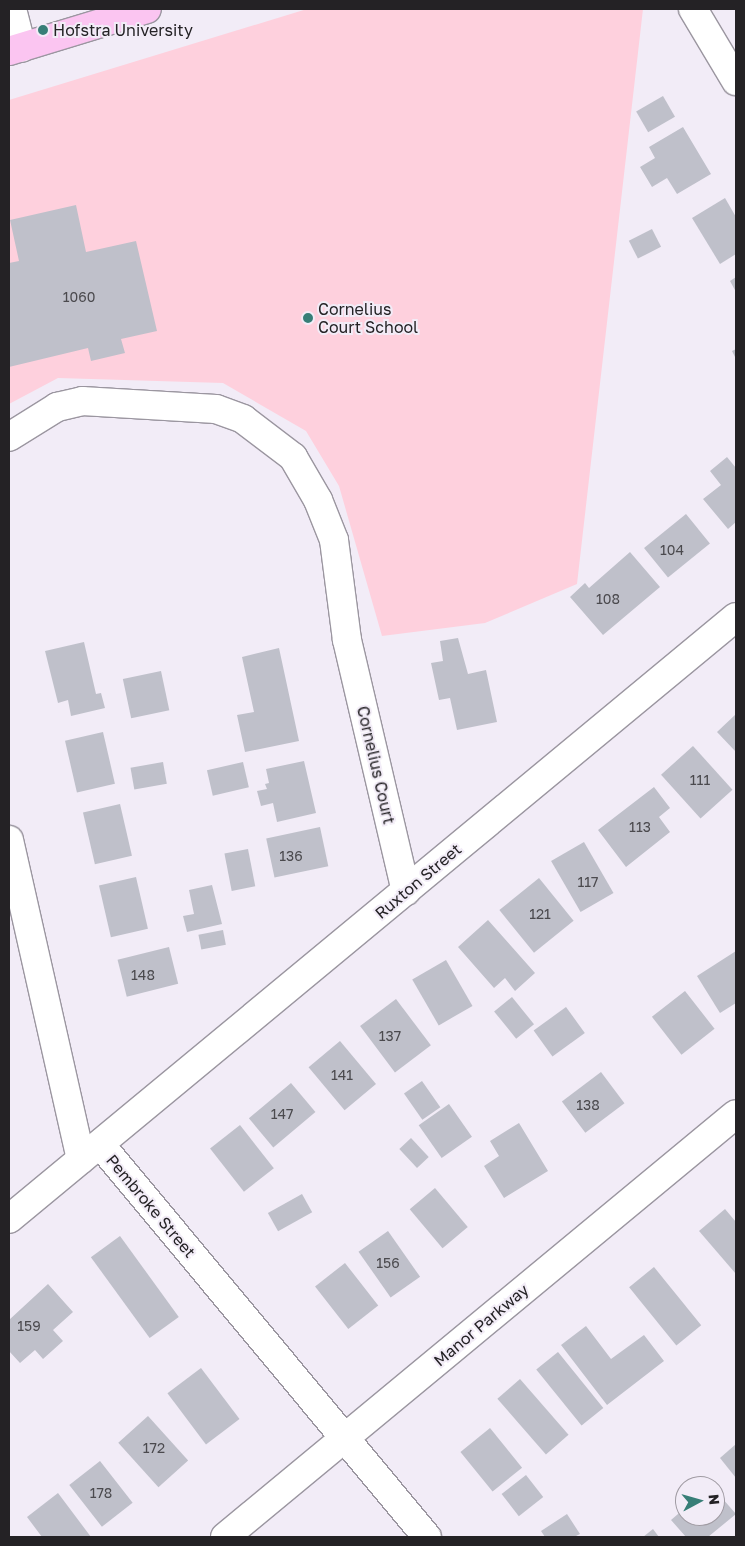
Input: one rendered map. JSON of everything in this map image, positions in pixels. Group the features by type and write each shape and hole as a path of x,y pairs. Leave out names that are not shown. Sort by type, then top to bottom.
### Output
{"main road":[{"path":"15,49 147,9"}],"street":[{"path":"12,9 15,49"},
{"path":"693,9 736,81"},
{"name":"Cornelius Court","path":"9,437 57,407 82,401 216,409 243,419 293,457 318,500 334,540 347,640 406,891"},
{"name":"Ruxton Street","path":"9,1219 736,617"},
{"name":"Pembroke Street","path":"9,840 90,1152 344,1438 427,1537"},
{"name":"Manor Parkway","path":"225,1537 736,1114"}],"shaded area":[{"name":"Cornelius Court School","path":"307,9 643,9 577,584 485,623 382,636 339,486 306,431 223,383 58,378 9,404 9,100"}],"building":[{"path":"663,96 675,117 648,132 636,112"},
{"path":"683,127 711,174 677,194 667,178 652,187 640,167 655,158 649,147"},
{"path":"725,198 736,217 736,254 720,264 692,218"},
{"path":"76,205 86,252 136,241 157,331 121,339 125,353 91,361 88,348 9,367 9,263 19,261 10,220"},
{"path":"652,229 661,247 638,259 629,241"},
{"path":"736,277 736,292 730,281"},
{"path":"736,349 736,359 732,351"},
{"path":"727,457 736,468 736,522 728,529 703,499 721,485 710,471"},
{"path":"686,514 710,544 668,578 644,548"},
{"path":"630,552 660,587 603,635 570,597 585,583 589,588"},
{"path":"458,638 468,674 486,670 497,722 457,730 450,698 439,700 431,663 443,661 440,641"},
{"path":"84,642 96,694 101,693 105,708 71,716 68,700 58,703 45,651"},
{"path":"279,648 299,741 245,752 237,715 254,712 242,657"},
{"path":"161,671 169,710 131,718 123,679"},
{"path":"736,714 736,752 717,732"},
{"path":"103,732 115,784 77,792 65,741"},
{"path":"693,746 732,790 701,819 661,775"},
{"path":"304,761 316,813 277,822 273,803 261,806 257,791 267,789 265,784 269,783 266,769"},
{"path":"163,762 167,784 134,789 131,768"},
{"path":"243,762 249,787 213,796 207,770"},
{"path":"654,787 670,808 659,817 670,832 626,867 598,830"},
{"path":"120,804 132,856 95,864 83,813"},
{"path":"320,827 328,866 275,878 266,838"},
{"path":"584,842 614,893 581,912 551,861"},
{"path":"248,849 255,886 232,891 224,854"},
{"path":"136,877 148,929 111,937 99,886"},
{"path":"539,878 574,921 534,953 499,910"},
{"path":"212,885 222,924 187,932 183,916 194,914 189,890"},
{"path":"488,920 535,973 515,991 505,978 494,988 458,947"},
{"path":"223,930 226,945 201,949 198,935"},
{"path":"169,947 178,984 127,997 118,960"},
{"path":"736,951 736,1003 720,1013 697,976"},
{"path":"446,960 472,1006 439,1025 412,980"},
{"path":"685,991 715,1029 681,1055 652,1017"},
{"path":"512,997 534,1024 516,1039 494,1011"},
{"path":"396,999 431,1045 395,1072 360,1026"},
{"path":"566,1007 585,1033 552,1056 534,1031"},
{"path":"340,1041 376,1084 345,1110 309,1067"},
{"path":"601,1072 624,1103 585,1133 562,1101"},
{"path":"422,1081 440,1107 422,1120 404,1094"},
{"path":"291,1083 315,1112 273,1147 249,1118"},
{"path":"449,1104 472,1137 442,1158 419,1125"},
{"path":"519,1123 548,1171 504,1198 484,1166 499,1156 490,1141"},
{"path":"240,1125 274,1168 244,1192 210,1148"},
{"path":"411,1138 429,1157 417,1168 399,1149"},
{"path":"435,1188 468,1227 443,1248 410,1209"},
{"path":"302,1194 312,1212 278,1231 268,1213"},
{"path":"725,1209 736,1222 736,1274 699,1231"},
{"path":"388,1231 420,1277 391,1298 359,1252"},
{"path":"120,1236 179,1317 150,1338 91,1257"},
{"path":"345,1263 378,1306 348,1329 315,1286"},
{"path":"654,1267 701,1325 676,1345 629,1287"},
{"path":"48,1284 73,1312 53,1330 63,1341 43,1359 35,1350 20,1363 9,1351 9,1320"},
{"path":"586,1326 611,1359 644,1335 664,1361 607,1405 561,1345"},
{"path":"558,1352 603,1408 582,1426 536,1370"},
{"path":"201,1368 240,1419 206,1444 167,1393"},
{"path":"520,1379 569,1435 546,1455 497,1399"},
{"path":"148,1416 188,1461 158,1487 118,1443"},
{"path":"490,1428 522,1468 493,1492 460,1452"},
{"path":"736,1444 736,1478 720,1458"},
{"path":"100,1461 133,1503 102,1527 69,1485"},
{"path":"526,1475 543,1497 519,1516 502,1494"},
{"path":"58,1493 91,1537 42,1537 27,1517"},
{"path":"725,1501 736,1514 725,1523"},
{"path":"567,1514 580,1534 574,1537 545,1537 541,1531"},
{"path":"675,1517 675,1525 671,1520"},
{"path":"676,1526 721,1526 708,1537 686,1537"},
{"path":"653,1529 659,1537 643,1537"}],"place":[{"name":"Hofstra University","path":"43,30"},
{"name":"Cornelius Court School","path":"308,318"}]}
